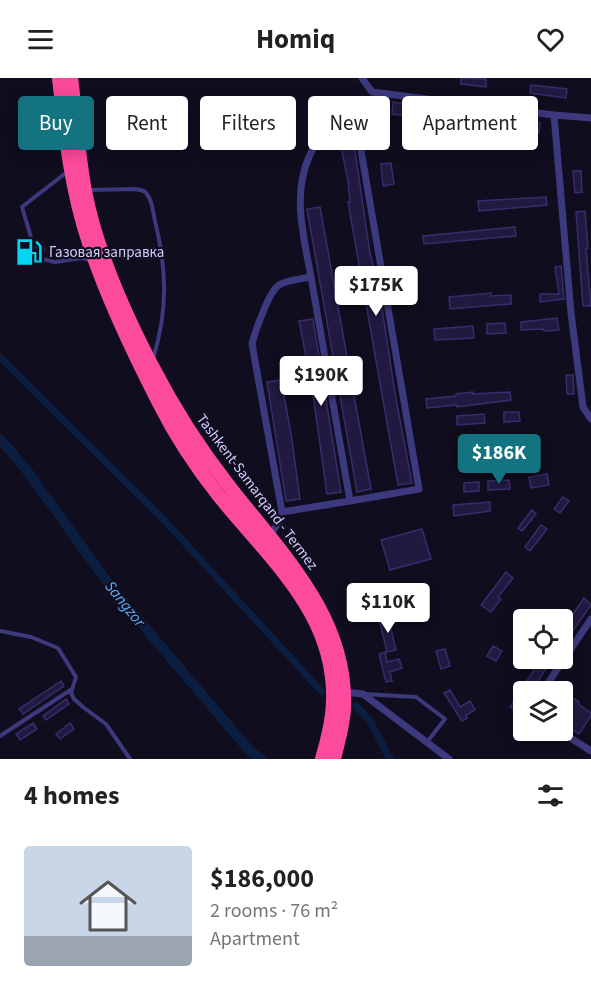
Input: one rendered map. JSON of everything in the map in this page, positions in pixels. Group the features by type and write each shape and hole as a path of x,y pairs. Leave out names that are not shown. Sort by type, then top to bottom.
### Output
{"highway":[{"name":"Tashkent-Samarqand - Termez","path":"59,78 83,224 95,261 157,401 194,463 269,536 297,571 324,616 339,654 344,692 343,719 329,755"},
{"name":"Tashkent-Samarqand - Termez","path":"71,78 85,191 117,290 151,365 225,492 289,577 316,621 329,659 333,690 329,755"}],"street":[{"path":"362,78 372,92 591,118"},
{"path":"554,115 571,313 583,407 591,419"},
{"path":"282,512 350,501 419,489 357,127 332,131 322,136 315,144 307,161 301,184 300,201 311,278 350,501"},
{"path":"269,536 280,521 282,512 252,344 276,287 281,283 311,278"},
{"path":"549,681 591,619"},
{"path":"344,692 363,694 449,759"},
{"path":"573,740 591,751"}],"lane":[{"path":"33,244 22,207 72,167"},
{"path":"85,191 136,189 148,194 163,251 165,305 159,339 151,365"},
{"path":"36,254 38,258 55,262 82,258 95,261"},
{"path":"0,630 30,637 58,648 76,677 71,693 74,699 106,724 130,759"},
{"path":"0,736 72,689"},
{"path":"363,694 416,697 445,719 427,743"}],"building":[{"path":"461,78 486,79 486,87 461,84"},
{"path":"531,85 567,89 566,98 530,93"},
{"path":"393,102 402,103 402,115 392,114"},
{"path":"342,150 355,150 370,253 379,289 412,483 398,485 348,202 350,202"},
{"path":"391,163 394,184 383,186 381,164"},
{"path":"573,171 581,171 582,192 575,193"},
{"path":"546,197 547,205 479,211 478,201"},
{"path":"320,207 371,489 357,492 307,209"},
{"path":"585,211 591,306 583,306 576,212"},
{"path":"515,227 516,236 424,244 423,236"},
{"path":"42,242 45,250 40,252 35,250 32,255 23,259 20,251 30,247 35,248"},
{"path":"561,266 564,299 540,302 540,294 559,294 555,267"},
{"path":"491,293 491,296 511,295 511,304 450,309 449,297"},
{"path":"557,318 559,330 521,330 521,322"},
{"path":"313,319 341,492 327,494 312,388 299,321"},
{"path":"505,323 506,333 487,334 487,324"},
{"path":"473,326 474,338 435,340 434,329"},
{"path":"566,375 573,375 574,394 567,394"},
{"path":"281,380 300,499 286,501 267,382"},
{"path":"473,392 473,394 510,392 511,400 457,407 457,405 427,408 426,399"},
{"path":"504,412 519,412 520,421 504,422"},
{"path":"484,414 485,423 457,425 457,416"},
{"path":"547,474 549,485 531,488 529,477"},
{"path":"509,480 510,489 488,490 488,481"},
{"path":"479,482 479,491 464,492 464,483"},
{"path":"563,497 569,501 560,513 554,509"},
{"path":"490,502 490,511 454,516 453,505"},
{"path":"532,510 536,514 522,531 518,528"},
{"path":"541,525 547,529 530,551 525,547"},
{"path":"422,529 431,559 390,570 381,540"},
{"path":"506,572 513,578 498,597 501,599 491,612 481,605"},
{"path":"584,598 591,605 573,630 573,614"},
{"path":"388,617 396,650 387,652 379,619"},
{"path":"493,646 502,651 496,661 487,656"},
{"path":"445,649 450,666 441,669 436,651"},
{"path":"385,652 387,662 399,659 402,668 390,672 392,681 386,682 379,654"},
{"path":"535,669 546,669 538,681 527,681"},
{"path":"61,681 64,686 23,714 19,709"},
{"path":"450,690 460,707 470,701 475,710 466,715 467,718 462,721 444,693"},
{"path":"573,698 591,713 579,734 573,730"},
{"path":"66,699 69,704 46,720 43,716"},
{"path":"33,723 37,729 20,740 16,734"},
{"path":"70,723 74,729 60,739 56,734"}],"waterway":[{"path":"0,357 165,521 322,692"},
{"name":"Sangzor","path":"0,439 25,468 113,590 250,751 261,759"},
{"path":"356,706 369,719 390,759"}],"place":[{"name":"Газовая заправка","path":"29,252"}]}
